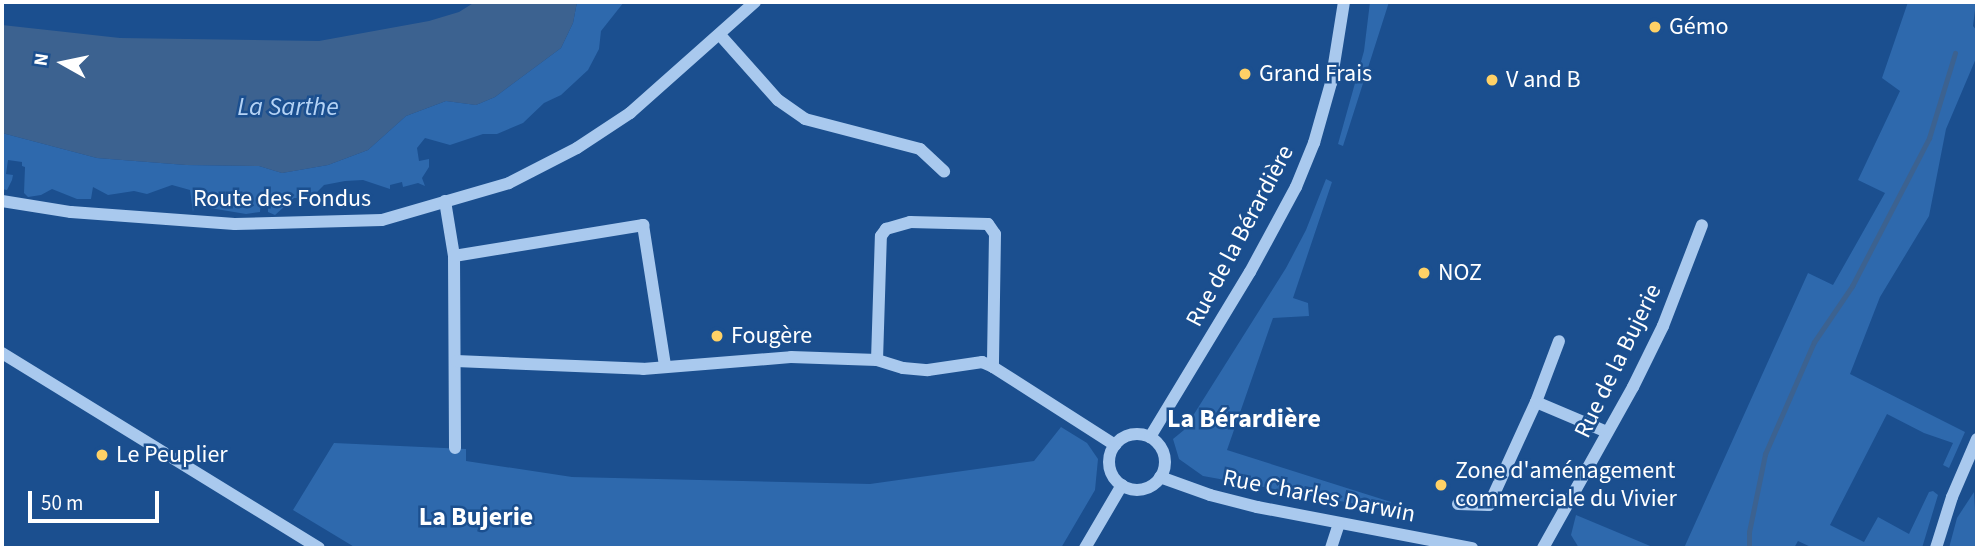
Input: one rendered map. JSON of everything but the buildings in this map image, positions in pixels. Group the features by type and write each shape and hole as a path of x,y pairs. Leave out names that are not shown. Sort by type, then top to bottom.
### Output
{"street":[{"name":"Route des Fondus","path":"2,201 71,212 297,225 382,220 509,183 577,148 630,113 755,2"},
{"name":"Rue de la Bérardière","path":"1150,437 1250,272 1296,187 1314,143 1331,83 1344,2"},
{"path":"720,35 778,100 805,119 920,149 944,171"},
{"path":"445,201 454,256 455,448"},
{"path":"877,360 881,236 886,229 910,222 988,223 995,234 993,367"},
{"path":"454,256 643,225 665,366"},
{"name":"Rue de la Bujerie","path":"1543,548 1663,326 1702,225"},
{"path":"1458,504 1489,505 1536,402 1559,341"},
{"path":"2,353 319,548"},
{"path":"456,361 643,369 743,363 791,357 877,360 895,366 928,370 969,363 993,367 1115,445"},
{"path":"1536,402 1608,432"},
{"path":"1129,435 1150,437 1163,453 1164,470 1160,477 1147,488 1138,490 1122,485 1110,471 1109,462 1115,445 1129,435"},
{"path":"1936,548 1952,497 1972,463 1977,439"},
{"name":"Rue Charles Darwin","path":"1160,477 1210,495 1472,548"},
{"path":"1084,548 1122,485"},
{"path":"1331,548 1339,523"}],"shaded area":[{"path":"577,2 624,2 601,31 599,49 588,70 561,95 544,103 523,123 497,134 483,134 450,145 425,138 417,148 419,161 429,159 429,167 422,178 425,186 418,183 403,187 402,182 390,185 390,189 363,180 324,185 311,198 294,198 275,215 268,212 268,198 261,198 260,212 246,214 204,207 205,193 196,193 193,212 190,190 172,185 147,194 134,191 108,195 93,187 91,199 77,199 52,189 41,195 28,197 24,193 25,167 22,162 8,160 6,174 13,175 12,180 7,190 2,189 2,133 97,158 186,165 259,166 282,173 328,165 368,150 406,116 446,101 476,105 495,97 561,48 573,23"},
{"path":"1370,2 1389,2 1343,146 1338,144 1364,51"},
{"path":"1908,2 1976,2 1973,26 1977,31 1977,56 1946,129 1929,216 1880,297 1850,374 1965,432 1949,468 1943,465 1953,443 1924,433 1887,414 1830,525 1864,542 1878,517 1909,534 1929,492 1933,491 1938,495 1922,548 1813,548 1798,541 1794,548 1684,548 1808,273 1833,285 1885,193 1858,180 1900,91 1882,78"},
{"path":"1326,179 1332,182 1293,298 1308,303 1309,316 1273,318 1227,450 1391,502 1389,510 1203,476 1179,459 1173,439 1184,430 1286,268 1306,230"},
{"path":"1061,427 1087,443 1098,459 1095,490 1061,548 356,548 293,510 334,443 466,449 466,461 572,477 870,484 1034,461"},
{"path":"1974,492 1977,548 1949,548 1957,518"},
{"path":"1576,515 1655,548 1579,548 1571,535"}],"water":[{"name":"La Sarthe","path":"475,2 577,2 573,23 561,48 495,97 476,105 446,101 406,116 368,150 328,165 282,173 259,166 186,165 97,158 2,133 2,25 120,38 319,41 429,21 459,12"}],"waterway":[{"path":"1749,548 1749,532 1765,454 1814,342 1852,286 1929,138 1955,53"}],"place":[{"name":"Gémo","path":"1655,27"},
{"name":"Grand Frais","path":"1245,74"},
{"name":"V and B","path":"1492,80"},
{"name":"NOZ","path":"1424,273"},
{"name":"Fougère","path":"717,336"},
{"name":"Le Peuplier","path":"102,455"},
{"name":"Zone d'aménagement commerciale du Vivier","path":"1441,485"}],"district":[{"name":"La Bérardière","path":"1244,419"},
{"name":"La Bujerie","path":"476,517"}]}
